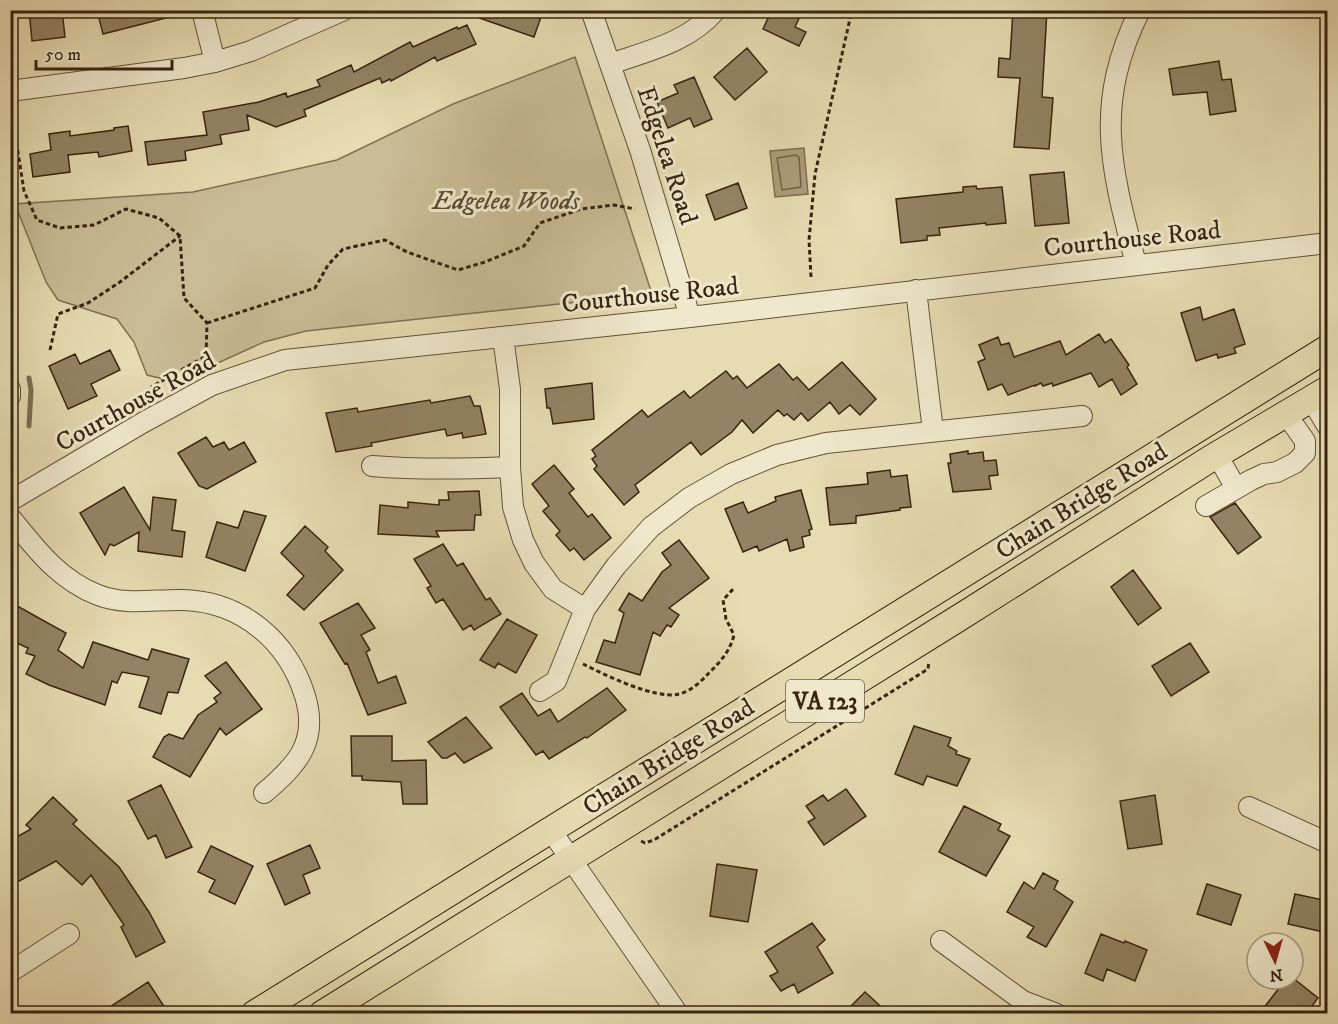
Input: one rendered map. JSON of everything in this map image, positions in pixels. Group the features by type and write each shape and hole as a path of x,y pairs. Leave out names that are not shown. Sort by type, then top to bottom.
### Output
{"main road":[{"name":"Chain Bridge Road","path":"254,1014 1328,348"},
{"name":"Chain Bridge Road","path":"322,1014 1217,455 1319,394"}],"street":[{"path":"202,10 215,62"},
{"path":"10,91 215,62 248,52 344,10"},
{"name":"Edgelea Road","path":"591,10 640,150 690,316"},
{"path":"610,64 669,44 688,35 716,10"},
{"path":"1136,264 1116,188 1111,155 1110,116 1116,77 1126,42 1140,10"},
{"name":"Courthouse Road","path":"10,501 212,385 285,360 1328,243"},
{"path":"916,290 933,431"},
{"path":"503,337 510,389 510,466 513,507 523,540 534,563 553,589 585,609"},
{"path":"10,389 10,396"},
{"path":"1319,394 1328,427"},
{"path":"1206,506 1264,474 1277,472 1295,462 1305,453 1305,441 1286,414"},
{"path":"540,691 556,681 585,609 616,566 651,527 689,498 731,474 777,455 826,443 1082,416"},
{"path":"1217,455 1236,488"},
{"path":"372,466 439,470 510,466"},
{"path":"10,517 49,564 83,589 121,601 202,602 229,609 244,616 273,638 299,678 306,699 309,722 307,738 299,759 264,793"},
{"path":"1249,807 1328,843"},
{"path":"550,829 678,1014"},
{"path":"10,972 69,934"},
{"path":"942,941 1023,1001 1057,1014"}],"path":[{"path":"811,277 808,240 815,174 852,10"},
{"path":"12,112 24,190 37,220 60,228 94,225 126,209 159,218 180,236 184,298 207,323 206,356 151,387"},
{"path":"207,323 315,288 328,265 343,249 385,240 407,252 458,270 524,246 540,223 580,209 614,205 635,209"},
{"path":"50,350 58,314 88,303 120,282 180,236"},
{"path":"582,663 606,676 646,690 667,696 681,694 698,685 730,648 734,634 726,619 723,600 735,588"},
{"path":"634,838 645,843 664,834 928,669 930,654"}],"green space":[{"name":"Edgelea Woods","path":"575,57 652,294 306,331 264,342 176,382 147,375 134,342 117,319 58,300 46,282 15,204 193,192 337,160 453,104"}],"water":[{"path":"804,148 808,194 775,197 770,151"}],"building":[{"path":"29,10 62,10 65,37 32,41"},
{"path":"97,10 174,10 174,16 103,34"},
{"path":"465,10 531,10 542,14 534,37 465,13"},
{"path":"772,10 803,10 795,27 806,32 799,46 763,29"},
{"path":"1013,10 1047,10 1042,97 1053,98 1049,149 1014,147 1020,78 998,77 999,58 1010,59"},
{"path":"467,25 476,44 437,61 435,57 391,81 390,79 382,83 380,78 304,110 306,116 276,127 247,115 249,130 220,135 222,144 185,151 186,160 148,165 145,142 207,135 203,112 259,102 286,93 287,97 320,86 317,80 351,65 354,72 410,42 413,47 457,27 458,29"},
{"path":"747,48 767,72 735,100 714,77"},
{"path":"1219,61 1222,80 1231,79 1236,111 1210,115 1207,92 1173,95 1169,69"},
{"path":"694,77 712,119 694,127 690,118 668,128 657,102 678,93 674,85"},
{"path":"128,126 132,151 99,157 98,152 68,155 70,172 33,177 30,154 51,150 49,134 70,131 70,136"},
{"path":"1064,172 1069,223 1035,226 1030,175"},
{"path":"738,183 747,208 715,220 706,195"},
{"path":"976,186 977,189 1002,187 1006,223 939,228 940,235 927,236 927,240 901,243 896,199 963,192 963,187"},
{"path":"1200,307 1203,320 1234,309 1245,344 1234,348 1236,353 1218,358 1217,354 1196,361 1181,313"},
{"path":"1099,334 1105,343 1111,339 1129,365 1127,367 1137,384 1121,395 1112,379 1099,387 1091,373 1053,386 1052,383 1043,386 1041,383 1008,395 1002,384 988,390 978,362 985,359 979,345 998,337 1001,345 1009,343 1014,357 1060,341 1066,355"},
{"path":"110,350 120,370 91,384 97,396 68,409 49,366 75,354 80,364"},
{"path":"842,362 876,399 860,415 850,405 839,414 830,402 808,421 801,413 794,420 787,414 784,416 778,410 753,433 742,420 732,432 701,455 691,442 635,485 639,492 624,505 594,469 597,466 592,459 596,456 592,450 642,410 648,417 684,391 690,398 726,371 733,379 737,376 747,388 779,364 793,380 797,377 809,390"},
{"path":"592,383 594,419 553,424 550,408 547,408 545,389"},
{"path":"470,396 474,406 480,406 486,434 463,438 462,433 447,436 445,429 336,452 326,413 357,408 358,412"},
{"path":"206,437 213,447 224,442 229,450 244,442 256,462 207,489 199,486 178,453"},
{"path":"968,451 968,454 983,452 984,461 996,460 998,475 989,476 991,489 953,492 948,463 951,463 950,454"},
{"path":"554,465 574,489 569,493 588,517 592,514 611,538 584,560 574,548 570,551 556,535 560,531 543,511 549,506 532,484"},
{"path":"890,470 891,477 907,475 911,507 856,516 856,523 830,525 826,488 868,484 867,473"},
{"path":"124,487 150,530 153,497 176,500 172,530 185,532 182,557 138,551 139,532 114,546 110,544 105,555 80,513"},
{"path":"801,490 812,529 809,530 810,535 802,537 804,547 790,551 787,539 759,551 757,546 743,552 725,509 743,502 748,513 776,501 775,497"},
{"path":"479,491 481,515 475,515 474,530 436,531 439,537 378,534 380,505 408,508 408,502 439,505 439,500 449,500 448,492"},
{"path":"1235,503 1261,537 1238,554 1210,517"},
{"path":"244,511 266,516 245,571 206,557 217,522 238,528"},
{"path":"305,526 328,547 325,551 343,570 304,610 287,595 304,576 281,553"},
{"path":"679,540 709,578 669,608 679,615 671,627 667,625 660,636 653,632 640,675 596,662 604,640 615,643 624,613 619,610 629,593 642,601 662,572 671,565 662,553"},
{"path":"443,544 457,566 463,563 486,600 490,598 501,614 474,630 471,625 463,630 443,599 436,603 427,588 431,586 414,559"},
{"path":"1133,570 1161,608 1138,625 1111,587"},
{"path":"10,602 66,633 58,650 83,668 93,642 148,660 152,649 189,659 178,693 168,692 161,714 139,707 149,677 122,672 117,683 112,681 105,705 49,685 26,674 35,656 26,653 28,648 10,640"},
{"path":"358,603 375,628 361,635 370,650 366,652 378,683 396,676 406,703 368,715 347,663 345,664 320,623"},
{"path":"507,619 537,635 516,673 498,663 495,668 480,660"},
{"path":"1190,643 1209,672 1171,696 1152,666"},
{"path":"226,662 262,709 226,735 220,728 190,777 153,757 164,737 169,734 183,739 198,715 217,702 214,698 221,693 205,676"},
{"path":"607,688 626,710 587,738 585,737 549,759 543,751 536,755 500,707 522,693 538,716 550,709 558,722"},
{"path":"466,717 492,748 464,763 455,753 442,758 428,742"},
{"path":"914,726 951,738 948,746 957,751 956,754 970,759 957,786 927,776 923,785 895,774"},
{"path":"351,736 392,736 392,761 426,760 427,804 403,804 401,782 362,780 362,776 352,776"},
{"path":"161,785 192,847 166,858 156,835 148,839 128,801"},
{"path":"846,789 866,816 824,845 808,822 815,818 806,806 823,795 828,801"},
{"path":"1155,795 1162,844 1128,849 1120,801"},
{"path":"53,797 77,820 73,824 119,867 149,912 165,942 136,957 121,927 124,925 91,875 82,885 56,861 10,886 10,841 31,829 26,825"},
{"path":"964,806 1001,824 998,830 1010,836 986,876 939,852"},
{"path":"310,845 320,868 303,875 310,893 285,905 267,864"},
{"path":"211,846 253,866 235,904 209,892 215,880 198,872"},
{"path":"717,864 757,870 748,922 710,916"},
{"path":"1043,873 1058,881 1054,889 1073,902 1046,947 1027,937 1034,927 1007,912 1024,882 1034,889"},
{"path":"1207,884 1241,895 1231,925 1197,914"},
{"path":"1295,894 1328,901 1328,933 1288,924"},
{"path":"812,923 825,940 817,947 833,973 798,993 794,984 781,991 770,976 778,972 765,952"},
{"path":"1101,934 1147,950 1135,981 1107,969 1103,981 1085,973"},
{"path":"148,982 169,1014 99,1014"},
{"path":"1305,988 1318,998 1306,1014 1259,1014 1277,991 1305,991"},
{"path":"865,992 889,1014 843,1014"}],"waterway":[{"path":"29,378 31,390 29,426"}]}
